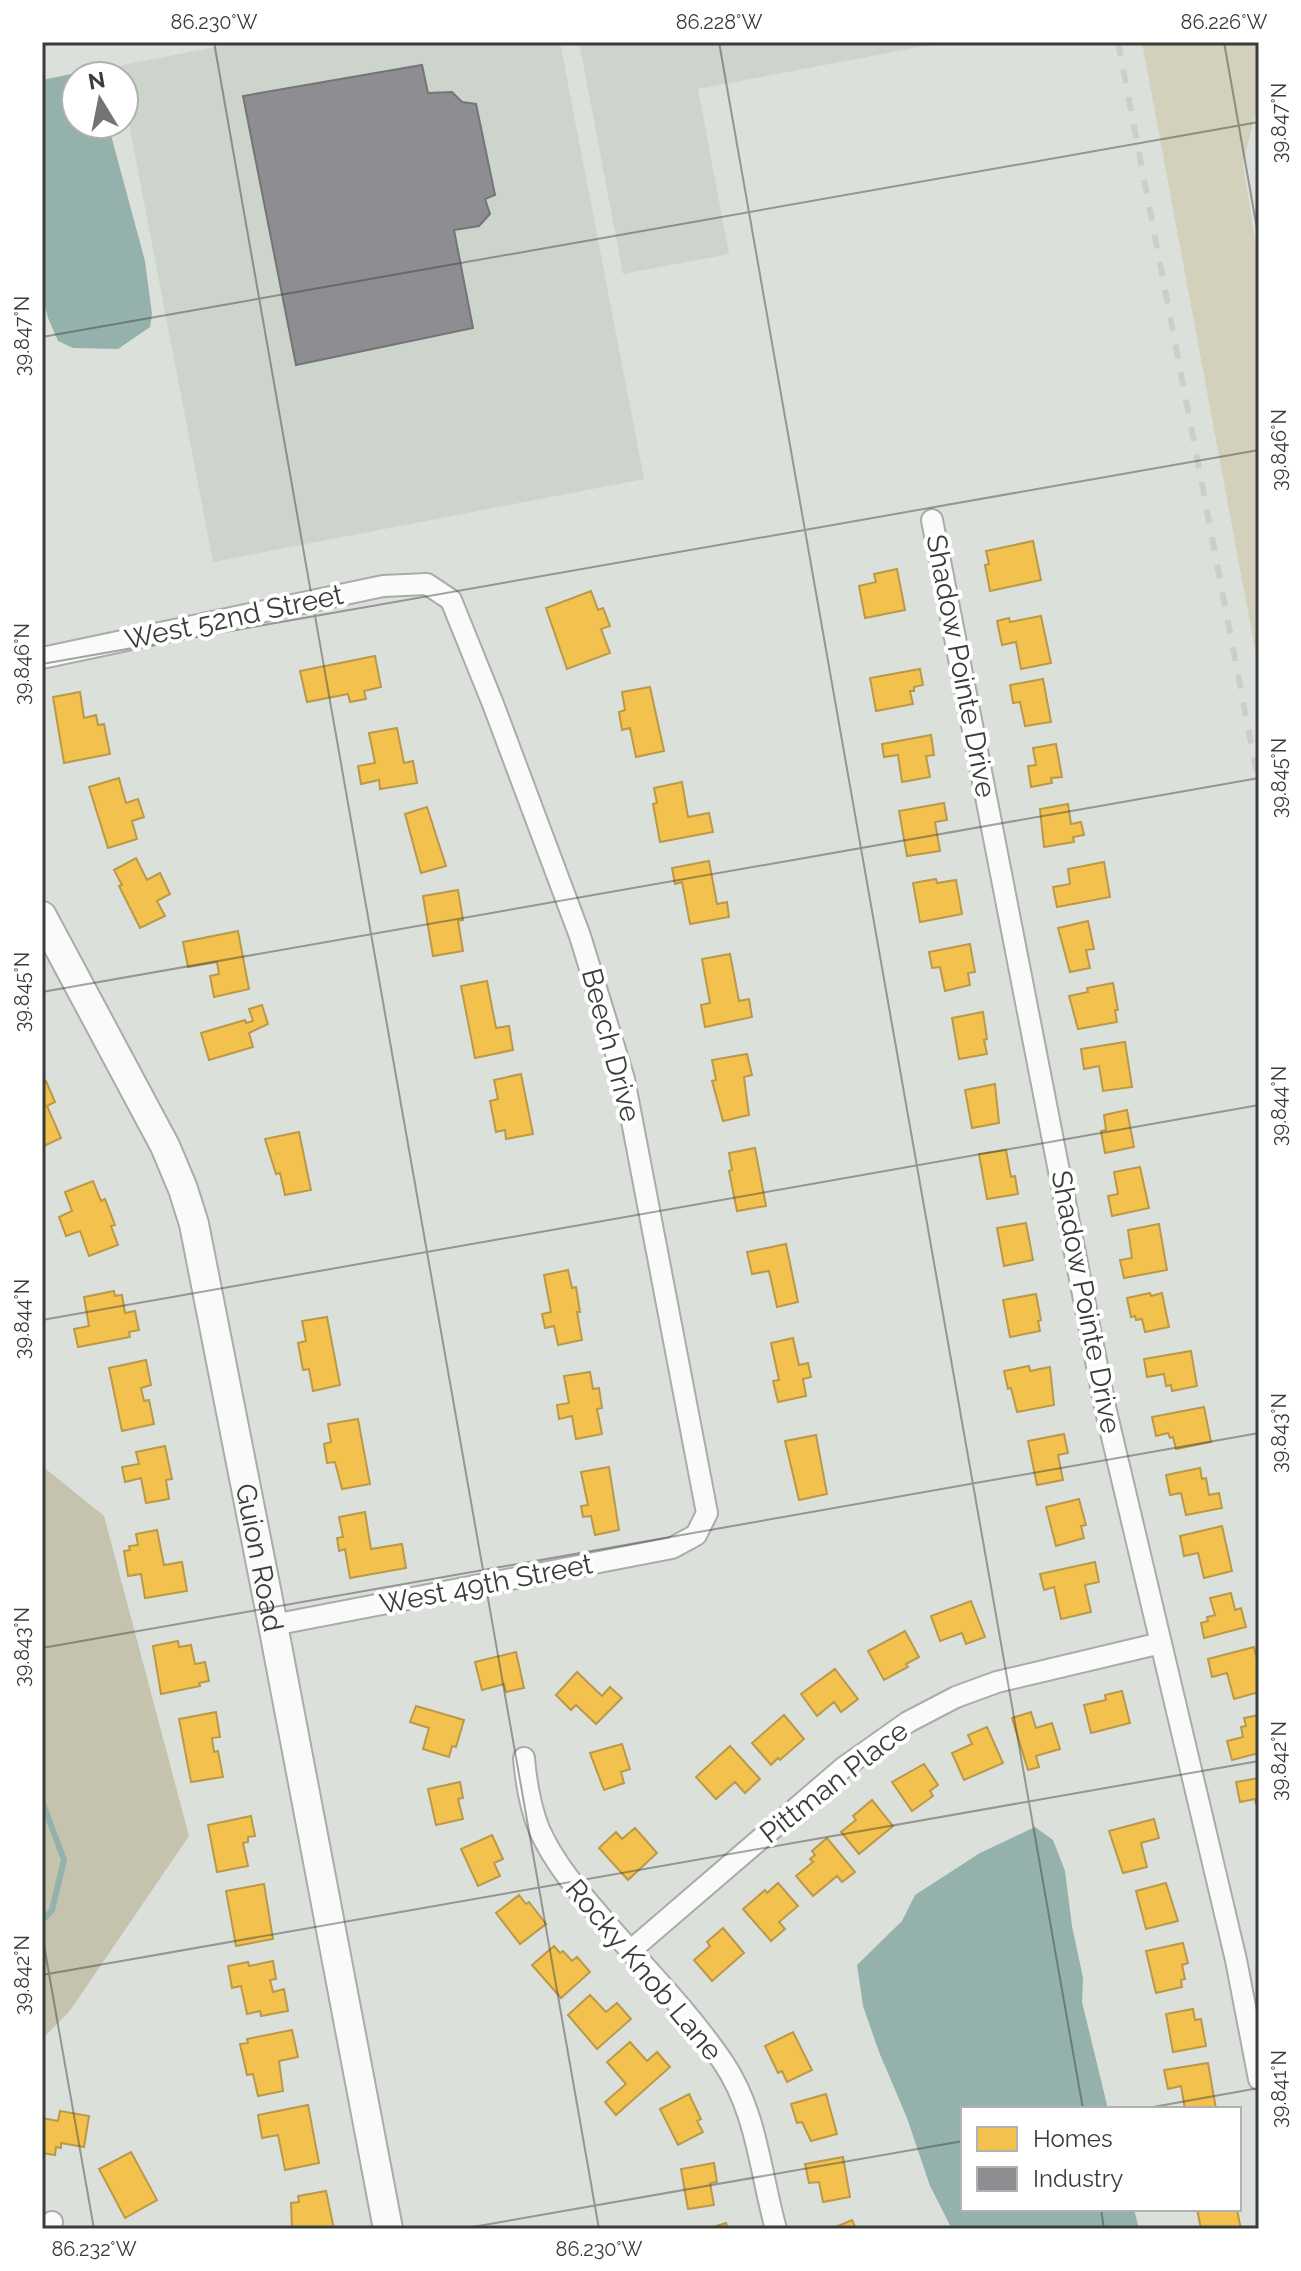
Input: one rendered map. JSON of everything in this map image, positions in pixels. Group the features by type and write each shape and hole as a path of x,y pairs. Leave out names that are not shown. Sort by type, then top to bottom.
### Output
{"street":[{"name":"Shadow Pointe Drive","path":"932,520 1105,1407 1236,1960 1259,2079"},
{"name":"West 52nd Street","path":"42,658 383,586 427,584"},
{"name":"Beech Drive","path":"427,584 451,600 580,936 616,1048 707,1513 696,1535"},
{"name":"Guion Road","path":"42,916 165,1146 186,1198 199,1245 388,2229"},
{"name":"West 49th Street","path":"273,1625 672,1548 696,1535"},
{"name":"Pittman Place","path":"630,1951 843,1768 908,1722 956,1697 997,1682 1161,1643"},
{"name":"Rocky Knob Lane","path":"524,1758 529,1794 547,1845 567,1877 707,2040 732,2078 756,2138 776,2229"}],"shaded area":[{"path":"241,42 560,42 644,479 213,562 132,140 140,140 140,62"},
{"path":"579,42 946,42 698,89 729,254 623,274"},
{"path":"1142,42 1259,42 1259,99 1243,164 1259,265 1259,671"},
{"path":"42,1466 104,1516 189,1836 69,2012 42,2039"}],"water":[{"path":"60,76 60,140 112,140 145,261 152,314 150,327 118,349 73,348 58,341 48,318 42,295 42,80"},
{"path":"1035,1827 1053,1840 1065,1871 1083,1978 1082,2002 1108,2107 961,2107 961,2211 1134,2211 1139,2229 952,2229 930,2186 863,2006 857,1965 902,1921 915,1895 980,1853"}],"building: Homes":[{"path":"1033,541 1041,580 990,591 986,551"},
{"path":"897,569 905,610 865,618 859,586 876,582 874,574"},
{"path":"591,591 598,610 603,608 610,626 601,629 610,653 567,669 546,608"},
{"path":"1041,616 1051,663 1021,669 1016,642 1002,645 997,621 1009,618 1010,622"},
{"path":"375,656 381,687 364,691 366,699 350,702 348,694 307,702 300,671"},
{"path":"920,669 923,685 910,691 913,704 876,711 870,678"},
{"path":"1043,679 1051,722 1025,726 1020,702 1013,703 1010,685"},
{"path":"650,687 664,751 636,757 630,728 622,730 619,712 625,710 622,692"},
{"path":"80,692 84,718 96,715 98,725 104,724 110,754 64,763 53,697"},
{"path":"397,728 404,763 413,761 417,783 380,789 379,780 361,784 358,766 375,763 369,733"},
{"path":"931,735 934,755 926,756 930,777 902,782 898,755 884,757 882,744"},
{"path":"1056,744 1062,777 1051,778 1052,783 1031,787 1028,766 1036,765 1033,748"},
{"path":"119,778 126,803 138,799 144,817 132,821 137,839 108,848 89,787"},
{"path":"682,782 688,817 709,813 713,832 660,842 653,804 657,803 654,788"},
{"path":"944,803 947,820 935,822 940,851 907,856 899,811"},
{"path":"1068,804 1071,824 1081,822 1084,835 1073,837 1074,842 1044,847 1040,809"},
{"path":"427,807 446,866 421,873 405,814"},
{"path":"136,858 147,880 160,873 170,894 157,901 165,916 140,928 114,870"},
{"path":"709,861 717,904 727,902 729,917 690,924 682,882 675,884 672,868"},
{"path":"1104,862 1110,897 1057,907 1053,887 1070,884 1068,869"},
{"path":"936,879 937,883 956,880 962,914 920,922 913,883"},
{"path":"458,890 463,920 458,921 463,951 433,956 423,896"},
{"path":"1088,921 1094,949 1086,950 1090,968 1070,972 1058,928"},
{"path":"238,931 249,989 214,997 210,976 219,974 217,962 188,967 183,942"},
{"path":"970,944 975,972 968,973 970,985 945,991 940,967 932,968 929,952"},
{"path":"730,954 739,1001 749,999 752,1017 705,1027 701,1005 710,1003 702,959"},
{"path":"487,981 496,1028 509,1026 513,1050 475,1058 461,986"},
{"path":"1113,983 1117,1022 1078,1029 1069,996 1088,992 1087,988"},
{"path":"262,1005 268,1024 249,1033 253,1047 209,1060 201,1033 245,1020 246,1023 253,1021 249,1009"},
{"path":"983,1012 987,1054 959,1059 952,1018"},
{"path":"1125,1042 1132,1087 1103,1091 1099,1066 1084,1069 1081,1049"},
{"path":"747,1054 752,1075 744,1077 749,1115 723,1121 712,1081 716,1080 712,1060"},
{"path":"521,1074 533,1134 506,1139 505,1130 496,1132 490,1101 498,1099 494,1080"},
{"path":"46,1081 55,1102 47,1106 61,1138 42,1147 42,1083"},
{"path":"995,1084 999,1123 972,1128 965,1090"},
{"path":"1127,1110 1134,1147 1105,1153 1101,1131 1106,1130 1104,1115"},
{"path":"299,1132 311,1190 285,1195 280,1173 276,1174 265,1139"},
{"path":"755,1148 766,1206 737,1211 729,1171 732,1170 729,1153"},
{"path":"1006,1150 1018,1194 987,1199 979,1154"},
{"path":"1140,1167 1149,1208 1112,1216 1108,1196 1118,1194 1114,1172"},
{"path":"93,1181 101,1201 105,1199 115,1225 111,1226 118,1245 89,1256 80,1231 66,1236 59,1217 72,1211 65,1192"},
{"path":"1026,1223 1033,1260 1004,1266 997,1228"},
{"path":"1159,1224 1167,1270 1124,1278 1120,1260 1132,1258 1128,1230"},
{"path":"786,1244 798,1302 777,1307 769,1271 752,1274 747,1252"},
{"path":"568,1270 572,1288 576,1287 582,1340 558,1345 554,1326 545,1328 542,1314 551,1312 544,1275"},
{"path":"114,1291 115,1296 122,1295 125,1313 135,1311 139,1330 129,1332 130,1337 78,1347 74,1329 89,1326 84,1297"},
{"path":"1150,1293 1151,1296 1162,1293 1169,1327 1145,1332 1142,1319 1131,1317 1127,1298"},
{"path":"1036,1294 1040,1331 1010,1337 1003,1300"},
{"path":"327,1317 340,1385 313,1391 309,1369 303,1370 298,1343 306,1341 302,1321"},
{"path":"793,1338 799,1365 808,1363 811,1377 803,1379 806,1396 778,1402 773,1381 779,1380 771,1343"},
{"path":"1191,1351 1197,1386 1172,1391 1171,1385 1166,1386 1164,1374 1147,1377 1144,1359"},
{"path":"146,1360 151,1385 141,1388 144,1401 149,1400 154,1424 122,1431 109,1368"},
{"path":"1029,1366 1030,1371 1050,1367 1054,1405 1017,1412 1004,1371"},
{"path":"590,1372 593,1389 599,1388 602,1408 597,1409 602,1434 576,1439 572,1416 559,1419 557,1405 569,1403 564,1376"},
{"path":"1204,1407 1211,1442 1176,1449 1173,1437 1170,1438 1168,1433 1156,1436 1152,1417"},
{"path":"358,1419 370,1484 342,1489 335,1462 327,1463 324,1444 331,1442 328,1424"},
{"path":"1064,1434 1068,1453 1058,1455 1063,1480 1037,1485 1028,1441"},
{"path":"816,1435 827,1494 799,1500 785,1441"},
{"path":"165,1446 172,1479 166,1480 169,1499 146,1503 141,1478 125,1482 122,1467 139,1464 136,1452"},
{"path":"609,1467 619,1530 595,1535 591,1516 583,1517 581,1506 588,1505 581,1472"},
{"path":"1200,1468 1202,1479 1206,1478 1209,1495 1219,1493 1222,1508 1186,1515 1181,1493 1170,1495 1166,1475"},
{"path":"1079,1499 1086,1525 1081,1526 1084,1538 1056,1546 1046,1507"},
{"path":"365,1512 371,1549 402,1544 406,1568 350,1578 345,1549 339,1551 337,1538 343,1537 339,1517"},
{"path":"1222,1526 1232,1571 1204,1578 1198,1553 1184,1556 1180,1536"},
{"path":"157,1530 164,1565 182,1562 187,1591 145,1598 141,1574 128,1576 124,1551 130,1550 129,1546 138,1545 136,1534"},
{"path":"1095,1562 1099,1582 1085,1585 1091,1612 1061,1619 1054,1587 1044,1590 1040,1574"},
{"path":"1231,1593 1235,1610 1241,1608 1246,1627 1204,1638 1201,1623 1215,1615 1210,1598"},
{"path":"971,1601 985,1637 966,1644 962,1633 940,1641 931,1616"},
{"path":"905,1631 919,1657 884,1680 868,1651"},
{"path":"178,1641 179,1647 191,1645 195,1664 205,1662 209,1681 199,1683 200,1686 161,1694 153,1646"},
{"path":"1254,1647 1259,1668 1259,1692 1234,1699 1227,1673 1212,1677 1208,1659"},
{"path":"516,1652 524,1688 506,1692 504,1684 482,1690 475,1662"},
{"path":"835,1669 858,1699 841,1712 834,1702 817,1716 801,1694"},
{"path":"577,1672 602,1696 610,1687 622,1698 596,1724 576,1705 571,1710 556,1695"},
{"path":"1122,1691 1130,1723 1091,1733 1084,1705 1106,1700 1105,1695"},
{"path":"416,1706 464,1720 456,1747 452,1746 449,1757 423,1749 429,1728 410,1722"},
{"path":"216,1712 220,1737 212,1738 223,1777 191,1782 179,1719"},
{"path":"1031,1712 1036,1728 1052,1723 1060,1749 1036,1756 1039,1767 1028,1770 1012,1718"},
{"path":"784,1715 804,1739 771,1765 752,1743"},
{"path":"1259,1715 1259,1753 1232,1760 1227,1741 1243,1737 1241,1727 1246,1726 1244,1718"},
{"path":"987,1727 1003,1763 964,1780 952,1753 972,1744 968,1735"},
{"path":"622,1744 630,1769 621,1772 624,1783 604,1790 590,1753"},
{"path":"730,1746 760,1779 745,1793 735,1782 716,1799 696,1777"},
{"path":"924,1764 938,1785 930,1791 933,1796 912,1811 892,1782"},
{"path":"1259,1778 1259,1805 1255,1799 1240,1802 1236,1782"},
{"path":"460,1782 463,1798 458,1799 463,1819 436,1825 428,1789"},
{"path":"872,1800 893,1826 859,1854 841,1832 856,1820 853,1816"},
{"path":"251,1816 255,1836 248,1837 248,1842 243,1843 248,1866 217,1872 208,1825"},
{"path":"1154,1819 1159,1838 1141,1843 1147,1867 1123,1873 1109,1831"},
{"path":"635,1828 657,1853 628,1880 599,1848 616,1832 622,1839"},
{"path":"492,1835 503,1859 494,1863 500,1876 478,1886 461,1849"},
{"path":"827,1838 855,1872 842,1882 837,1876 813,1896 796,1876 813,1862 810,1859 815,1855 812,1851"},
{"path":"778,1883 798,1906 779,1922 785,1929 771,1941 743,1909"},
{"path":"1166,1883 1178,1921 1146,1929 1136,1891"},
{"path":"264,1884 273,1939 236,1946 226,1891"},
{"path":"519,1895 526,1904 529,1902 546,1924 520,1944 496,1913"},
{"path":"723,1928 744,1953 712,1981 694,1960 710,1946 707,1942"},
{"path":"1183,1943 1188,1963 1182,1965 1185,1979 1181,1980 1182,1987 1156,1993 1146,1951"},
{"path":"554,1946 572,1961 577,1957 590,1972 561,1998 532,1965"},
{"path":"273,1961 276,1979 270,1980 273,1992 284,1989 288,2011 261,2016 260,2011 247,2014 241,1986 232,1988 228,1966"},
{"path":"590,1995 606,2012 617,2003 631,2019 597,2049 568,2015"},
{"path":"1193,2009 1195,2020 1201,2019 1206,2046 1173,2052 1166,2014"},
{"path":"292,2030 298,2057 279,2061 283,2091 258,2096 253,2074 247,2075 240,2044 248,2043 247,2039"},
{"path":"793,2032 812,2070 787,2082 782,2071 778,2073 765,2046"},
{"path":"630,2042 647,2061 657,2052 670,2067 616,2115 605,2102 626,2084 607,2062"},
{"path":"1208,2063 1216,2107 1185,2107 1181,2086 1168,2089 1164,2070"},
{"path":"689,2094 701,2119 697,2121 703,2132 678,2145 660,2109"},
{"path":"826,2094 837,2134 811,2141 802,2122 797,2123 791,2104"},
{"path":"308,2105 319,2163 285,2170 278,2135 262,2138 258,2115"},
{"path":"60,2111 89,2116 84,2147 61,2143 61,2148 56,2147 55,2155 42,2153 42,2118 58,2121"},
{"path":"131,2152 157,2200 125,2218 99,2169"},
{"path":"843,2157 850,2197 823,2202 819,2182 809,2183 805,2164"},
{"path":"714,2163 717,2182 710,2183 714,2205 688,2209 681,2169"},
{"path":"326,2191 334,2229 292,2229 291,2203 299,2202 298,2196"},
{"path":"1197,2211 1237,2211 1241,2229 1201,2229"},
{"path":"852,2220 856,2229 831,2229"},
{"path":"726,2223 728,2229 707,2229"}],"building: Industry":[{"path":"422,65 428,93 452,92 462,102 476,104 495,195 485,199 490,214 479,226 454,230 473,328 296,365 243,96"}],"waterway":[{"path":"42,1801 64,1860 52,1910 42,1921"}],"railway":[{"path":"1118,42 1259,785"}]}
